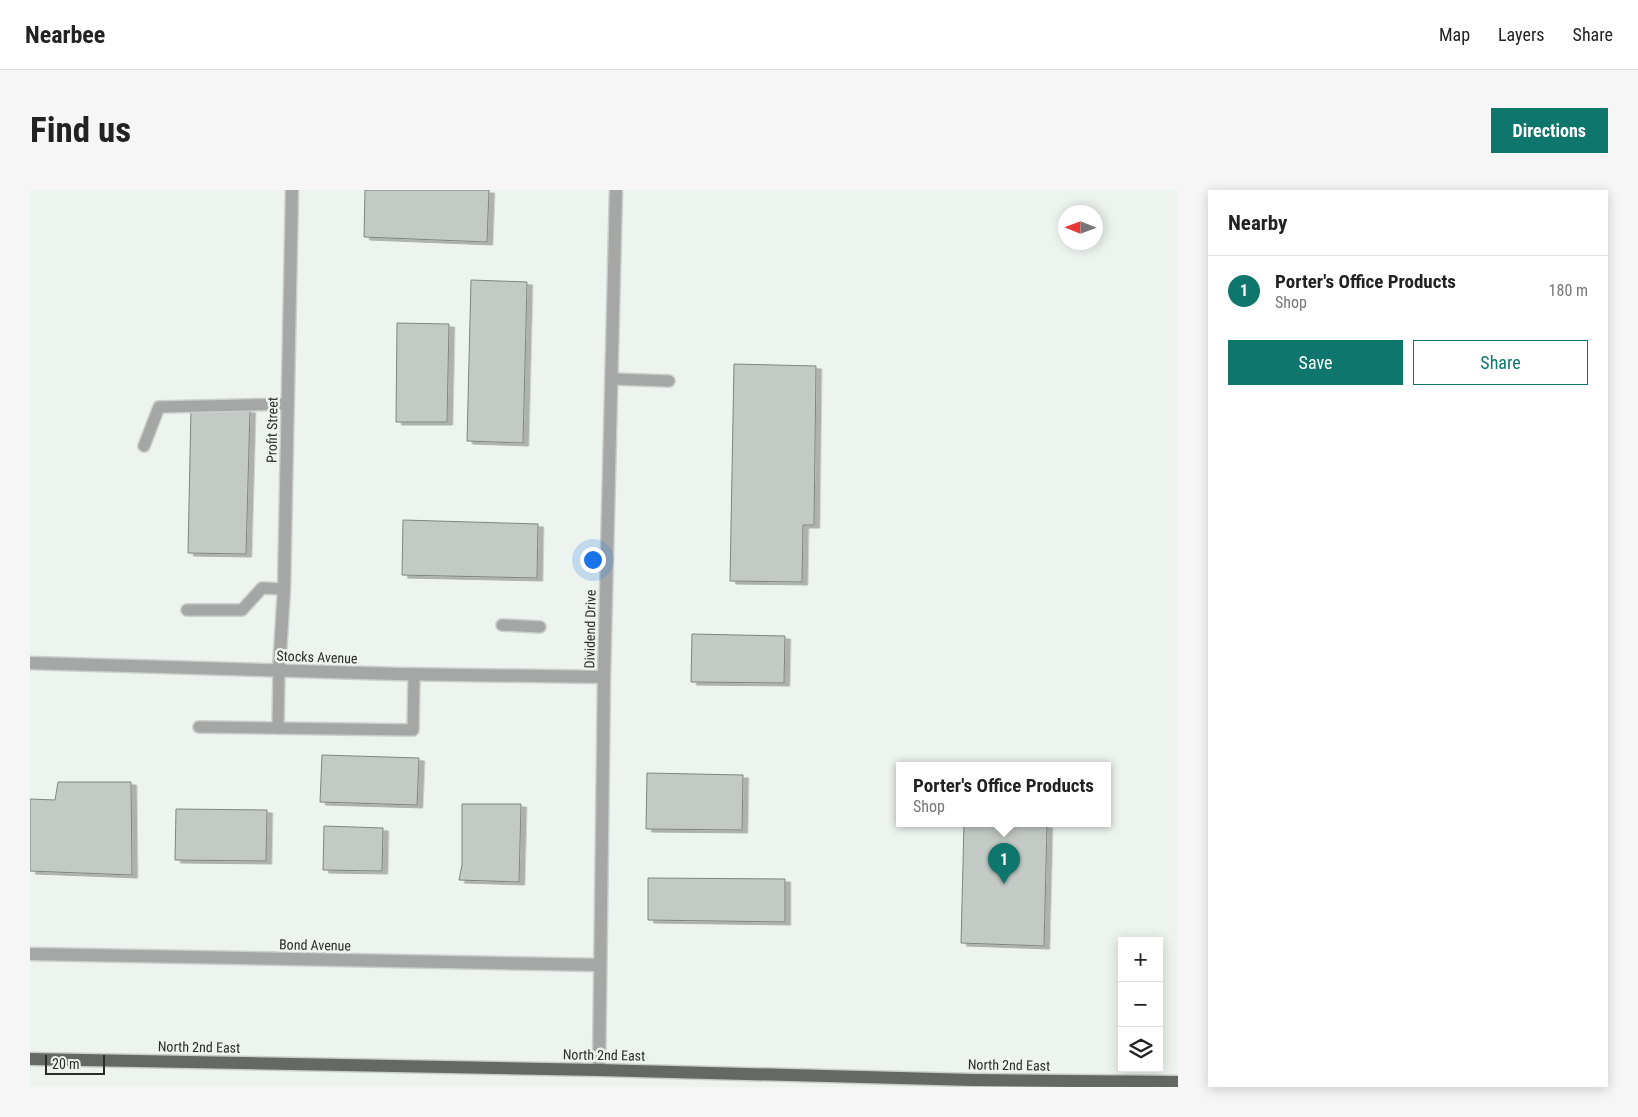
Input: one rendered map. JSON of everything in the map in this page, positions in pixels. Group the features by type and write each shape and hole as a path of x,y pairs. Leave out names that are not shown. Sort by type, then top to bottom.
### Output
{"main road":[{"name":"North 2nd East","path":"30,1059 598,1070 973,1083 1178,1082"}],"street":[{"name":"Profit Street","path":"279,670 284,588 292,190"},
{"name":"Dividend Drive","path":"598,1070 604,677 616,190"},
{"name":"Stocks Avenue","path":"30,663 414,674 604,677"},
{"name":"Bond Avenue","path":"30,954 600,965"}],"lane":[{"path":"612,379 669,380"},
{"path":"144,446 159,406 288,404"},
{"path":"187,610 242,610 262,588 284,588"},
{"path":"502,625 540,627"},
{"path":"278,728 279,670"},
{"path":"199,727 414,730 414,674"}],"building":[{"path":"365,190 489,190 487,242 364,237"},
{"path":"471,280 527,282 523,443 467,441"},
{"path":"397,323 449,324 447,422 396,422"},
{"path":"734,364 816,366 814,525 803,525 802,582 730,581"},
{"path":"191,408 250,410 246,554 188,553"},
{"path":"403,520 538,524 537,578 402,575"},
{"path":"692,634 785,636 784,683 691,682"},
{"path":"322,755 419,758 417,805 320,802"},
{"path":"647,773 743,775 742,830 646,829"},
{"path":"58,782 131,782 132,875 30,871 30,799 55,800"},
{"path":"462,804 521,804 519,882 459,880 462,865"},
{"path":"176,809 267,810 266,861 175,860"},
{"path":"324,826 383,828 382,871 323,870"},
{"path":"964,827 1047,827 1044,946 961,943"},
{"path":"648,878 785,879 785,922 648,920"}],"place":[{"name":"Porter's Office Products","path":"1004,884"}]}
